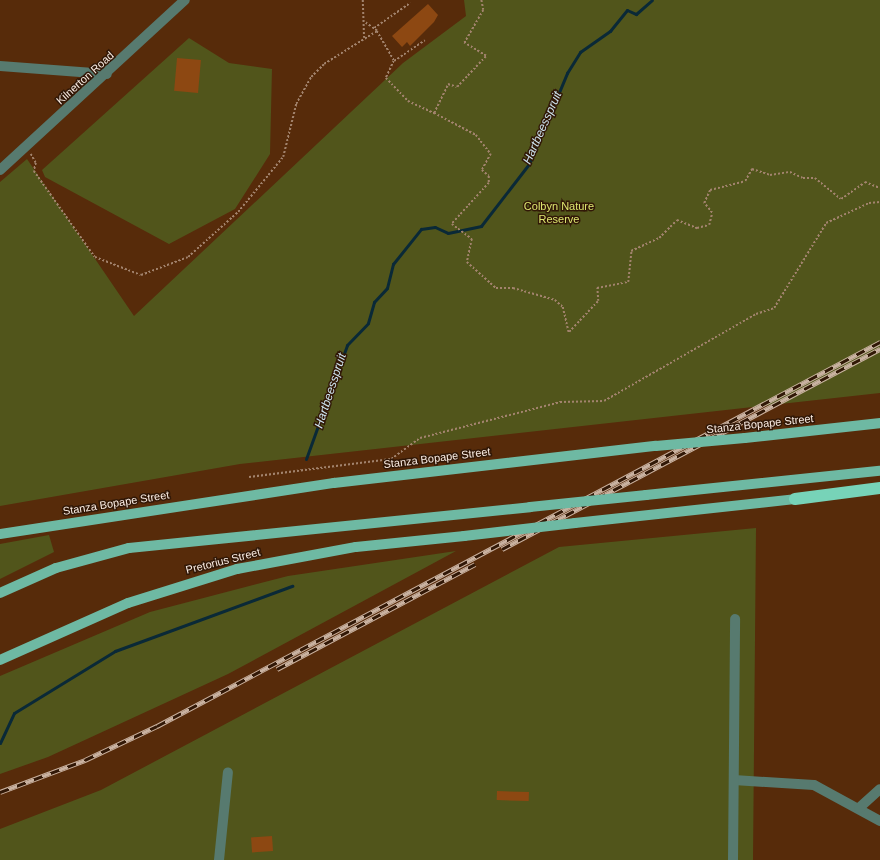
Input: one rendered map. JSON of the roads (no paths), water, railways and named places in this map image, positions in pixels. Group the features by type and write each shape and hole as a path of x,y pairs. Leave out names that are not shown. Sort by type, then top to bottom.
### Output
{"highway":[{"path":"795,499 880,488"},
{"path":"795,499 880,495"}],"main road":[{"name":"Stanza Bopape Street","path":"0,534 334,482 880,423"},
{"path":"0,593 56,568 129,548 880,471"},
{"name":"Pretorius Street","path":"0,660 128,603 237,569 356,547 795,499"}],"street":[{"name":"Kilnerton Road","path":"0,170 107,74 185,0"},
{"path":"0,66 107,74"},
{"path":"733,860 735,619"},
{"path":"219,860 228,772"},
{"path":"734,780 803,782 859,808 880,821"},
{"path":"859,808 880,789"}],"waterway":[{"name":"Hartbeesspruit","path":"306,459 347,345 368,323 374,302 387,288 393,264 421,229 435,227 448,233 481,226 529,164 567,73 580,52 610,31 627,10 636,14 652,0"},
{"path":"0,743 14,713 115,651 292,586"}],"railway":[{"path":"0,792 85,760 157,726 880,342"},
{"path":"502,549 880,349"},
{"path":"277,669 475,564"}],"park label":[{"name":"Colbyn Nature Reserve","path":"559,213"}]}
